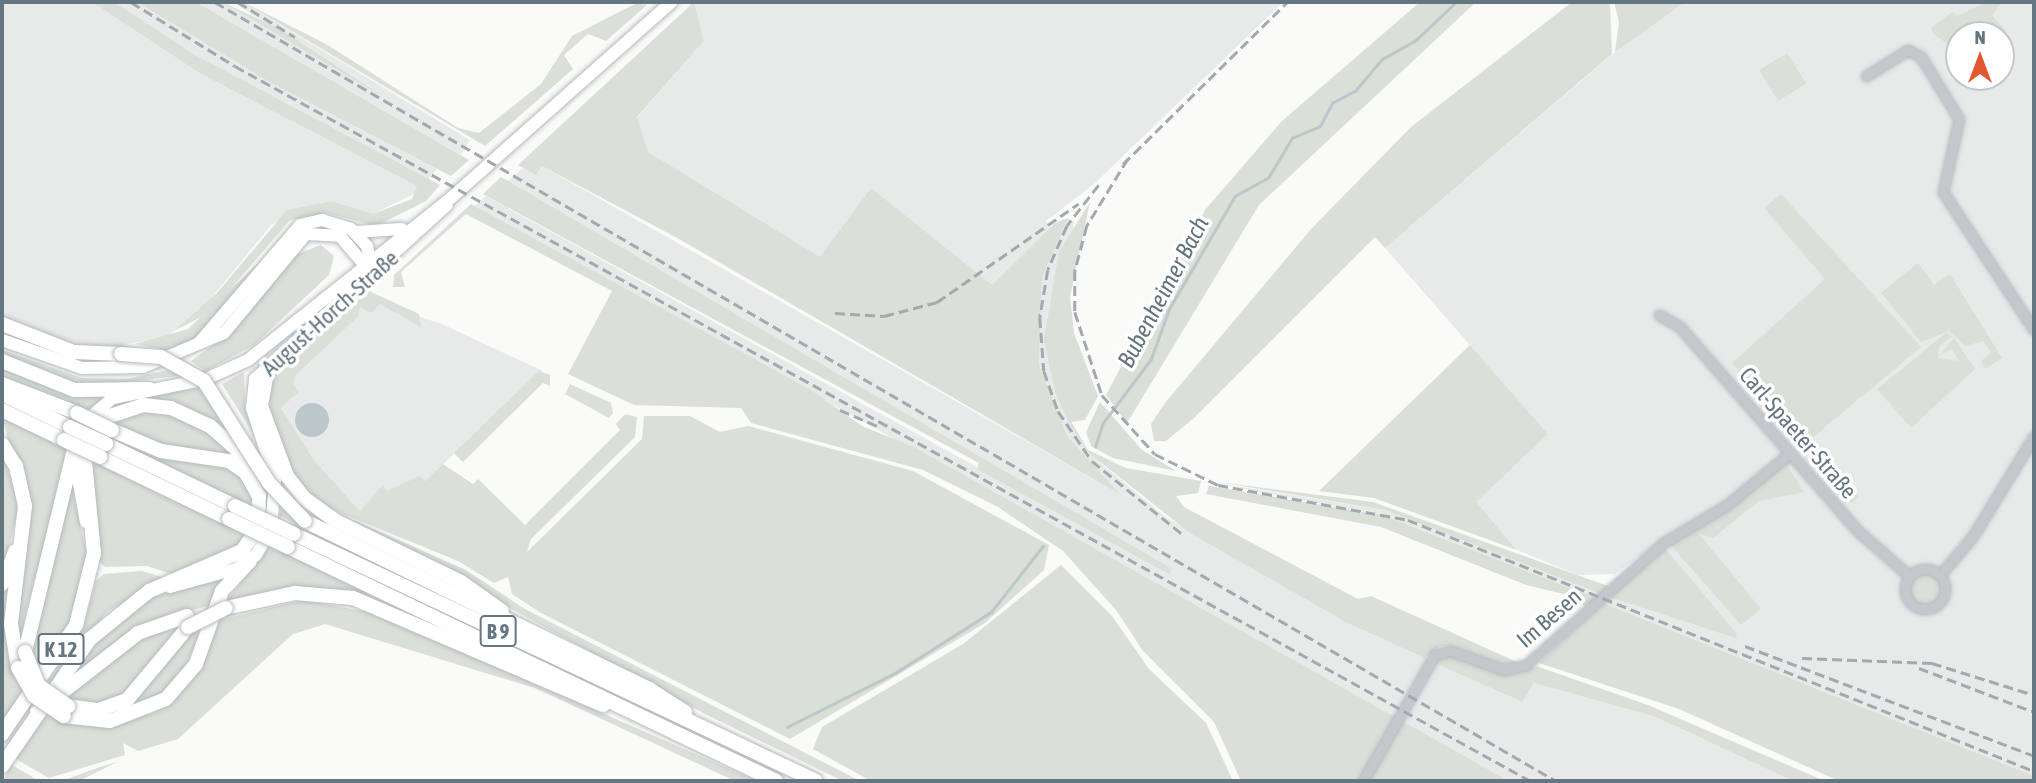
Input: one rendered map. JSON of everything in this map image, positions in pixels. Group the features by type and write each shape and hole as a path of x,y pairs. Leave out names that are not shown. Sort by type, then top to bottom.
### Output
{"main road":[{"name":"August-Horch-Straße","path":"250,561 267,540 276,500 271,459 251,402 253,383 268,366 373,274 452,197 672,2"},
{"name":"August-Horch-Straße","path":"71,435 100,406 149,388 231,370 366,260 452,197"},
{"path":"194,348 291,231 322,220 355,232 409,227"},
{"path":"2,340 103,371 154,365 194,348 231,326 300,238 328,232 366,260"},
{"path":"355,232 373,274"},
{"path":"344,279 348,248"},
{"path":"2,324 74,352 161,357 204,381 269,483"},
{"path":"2,361 75,390 149,388"},
{"path":"268,366 261,406 287,476 304,498 334,520 461,582 516,624"},
{"path":"2,384 161,451 229,461 246,473 259,496 258,528 242,551 149,591"},
{"name":"B 9","path":"2,394 71,435"},
{"path":"94,553 85,467 98,426 143,405 171,408 210,426 305,521 649,689 702,727"},
{"name":"B 9","path":"2,410 71,435 103,450 776,781"},
{"path":"71,435 25,652 38,685 66,711 98,710 127,701 188,622"},
{"name":"K 12","path":"2,734 76,625 94,553 75,480 71,435"},
{"path":"2,444 22,488 24,523 12,615 18,668 38,700 66,711 110,721 166,699 196,664 222,591 250,561"},
{"path":"2,584 24,523"},
{"name":"B 9","path":"291,541 816,781"},
{"name":"K 12","path":"2,766 37,712 98,629 149,591 227,573 250,561"},
{"path":"37,712 138,633 188,622 232,606 295,593 353,598 541,683 660,725"}],"street":[{"path":"1866,76 1908,50 1928,67 1959,119 1943,192 2034,330"},
{"name":"Carl-Spaeter-Straße","path":"1659,315 1679,326 1859,532 1909,576"},
{"path":"1940,575 1923,569 1909,576 1906,596 1926,610 1943,600 1940,575 1973,536 2034,436"},
{"name":"Im Besen","path":"1363,781 1435,654 1451,651 1504,670 1526,665 1663,543 1720,510 1790,453"}],"shaded area":[{"path":"2,2 92,2 201,74 417,186 418,192 373,214 332,201 271,225 200,312 164,338 89,350 2,321"},
{"path":"92,2 114,2 197,56 440,185 426,201 376,226 327,213 290,220 221,300 201,317 174,331 217,293 287,210 332,201 373,214 412,199 417,186 201,74"},
{"path":"114,2 137,2 269,82 437,169 427,181 197,56"},
{"path":"137,2 196,2 469,160 451,176 269,82"},
{"path":"196,2 222,2 380,93 232,2 243,2 470,140 461,155"},
{"path":"222,2 278,28 380,94 368,88"},
{"path":"243,2 326,44 458,128 479,133 541,84 572,36 637,3 647,5 606,41 588,34 564,55 573,69 485,146"},
{"path":"694,2 1283,2 1094,184 1046,221 1050,228 992,285 820,257 648,153 637,118 704,41"},
{"path":"694,2 704,41 637,117 648,152 820,257 871,188 992,285 1055,223 1068,218 1042,278 1039,364 1067,436 1121,495 679,239 542,166 536,175 518,165"},
{"path":"1420,2 1476,2 1259,205 1127,423 1106,395 1205,210 1282,121"},
{"path":"1572,2 1610,2 1612,54 1385,248 1375,237 1194,418 1166,441 1154,441 1151,424 1165,403 1312,228 1411,127"},
{"path":"1614,2 1685,2 1615,52 1619,22"},
{"path":"1685,2 2034,2 2034,776 1603,603 1609,597 1735,638 1660,541 1615,574 1578,575 1517,550 1475,502 1548,434 1385,248 1640,31"},
{"path":"1986,2 2002,2 1992,15 1997,21 1945,21 1945,42 1933,34 1931,28 1952,12 1958,16"},
{"path":"1787,53 1806,84 1778,101 1759,70"},
{"path":"542,166 1121,495 1067,436 1039,364 1042,278 1068,218 1074,222 1055,392 1089,453 1167,518 1394,643 1521,702 1534,683 1656,717 1793,781 1509,781 475,206 486,196 1169,573 508,181 523,168 536,175"},
{"path":"501,177 1172,569 1169,574 977,469 979,463 483,194"},
{"path":"1781,194 1921,347 1806,443 1846,492 1852,488 1859,496 1852,503 1732,363 1825,279 1764,208"},
{"path":"1090,202 1070,297 1074,333 1098,396 1085,420 1071,422 1088,450 1126,468 1201,481 1198,493 1176,496 1184,507 1358,599 1371,596 1519,663 1500,665 1452,647 1440,646 1425,658 1348,623 1190,533 1089,453 1071,426 1055,392 1044,340 1059,252"},
{"path":"471,204 811,390 862,426 912,446 1509,781 1241,781 1214,722 1143,651 1116,610 1063,551 998,507 923,470 751,423 741,408 634,405 568,374 612,291 466,214 401,272 405,287 393,287 394,275"},
{"path":"321,245 334,256 329,275 254,345 206,371 191,361 237,328 295,255"},
{"path":"266,256 200,335 187,345 172,351 135,344 188,329"},
{"path":"1918,263 1934,285 1950,274 2002,358 1985,369 1981,361 1991,353 1983,341 1965,346 1949,331 1921,342 1881,293"},
{"path":"369,291 419,314 421,327 380,304 371,313 360,307 359,316 296,375 293,384 299,392 281,408 314,460 360,511 383,485 387,491 419,476 425,481 443,464 473,484 478,479 525,525 620,430 616,424 625,414 637,417 635,437 531,539 527,552 642,439 644,416 690,416 720,432 748,426 913,471 1049,545 1044,570 985,623 790,739 541,613 512,594 508,577 494,583 458,561 321,505 291,474 264,403 273,374"},
{"path":"380,304 442,324 543,371 425,481 387,491 383,486 360,511 314,460 281,408 299,392 292,384 296,375 359,316 360,307 371,313"},
{"path":"1946,333 1952,336 1939,347 1938,358 1959,361 1952,349 1940,355 1954,338 1975,369 1911,428 1877,389"},
{"path":"1470,345 1548,434 1476,502 1517,550 1374,498 1319,491"},
{"path":"2,350 82,378 126,379 173,369 186,375 84,387 2,356"},
{"path":"2,367 75,398 110,395 87,413 2,379"},
{"path":"539,371 550,375 550,386 543,383 463,462 454,453"},
{"path":"244,372 245,409 256,438 222,384"},
{"path":"570,384 611,403 613,413 609,418 565,394"},
{"path":"203,388 230,435 140,400 169,393"},
{"path":"1100,402 1142,450 1176,471 1113,458 1091,446 1086,432"},
{"path":"312,403 324,408 329,420 324,432 312,437 300,432 295,420 300,408"},
{"path":"160,410 200,425 244,463 173,449 109,423 123,413"},
{"path":"2,417 69,449 24,619 21,667 17,609 30,521"},
{"path":"110,434 225,464 248,483 255,508 108,438"},
{"path":"2,452 19,506 2,574"},
{"path":"90,459 250,536 242,546 171,574 147,566 105,567 98,560"},
{"path":"1784,461 1792,462 1788,467 1804,492 1759,501 1713,538 1699,534 1761,609 1741,625 1669,543 1729,509"},
{"path":"69,478 88,558 67,631 35,673 30,659"},
{"path":"1197,480 1385,510 1601,594 1596,598 1382,515"},
{"path":"1218,482 1373,502 1608,586 1601,594 1385,510"},
{"path":"1209,486 1382,515 1596,598 1585,607 1576,597 1526,585 1381,527 1206,494"},
{"path":"281,504 493,618 493,622 280,516"},
{"path":"326,508 466,570 525,609 860,781 843,781 705,714"},
{"path":"269,545 371,594 225,603"},
{"path":"1664,547 1737,634 1735,638 1609,597"},
{"path":"1061,565 1112,616 1149,669 1206,723 1233,781 871,781 813,749 822,727 963,644"},
{"path":"12,569 25,692 2,724 2,594"},
{"path":"142,571 165,578 107,612 47,686 84,625 96,581 104,574"},
{"path":"1925,574 1936,579 1941,590 1936,601 1925,606 1914,601 1909,590 1914,579"},
{"path":"222,579 209,606 172,615 61,688 87,649 153,596"},
{"path":"303,600 374,613 757,781 735,781 535,688 325,624 293,634 178,739 138,751 123,743 125,755 49,778 16,759 47,714 98,726 154,713 194,677 215,621"},
{"path":"1603,603 2034,776 2034,781 1839,781 1679,709 1539,663"},
{"path":"188,620 139,685 101,706 62,700 134,641"},
{"path":"205,624 175,686 118,716 66,710 138,697 174,645"},
{"path":"1450,655 1507,674 1536,666 1648,705 1825,781 1793,781 1656,717 1534,683 1522,702 1433,662"},
{"path":"117,762 79,781 61,781 100,767"},
{"path":"12,765 29,775 39,781 2,781"}],"waterway":[{"name":"Bubenheimer Bach","path":"1095,447 1103,423 1151,359 1169,309 1235,196 1268,178 1292,138 1320,126 1332,103 1355,91 1382,59 1416,40 1456,2"},
{"name":"Bubenheimer Bach","path":"787,727 895,673 991,612 1043,546"}],"railway":[{"path":"131,2 235,66 1531,781"},
{"path":"215,2 1556,781"},
{"path":"238,2 295,37"},
{"path":"1123,164 1287,2"},
{"path":"1128,159 1087,226 1075,271 1075,312 1102,395 1155,454 1218,485 1408,520 2034,771"},
{"path":"1099,185 1067,226 1048,270 1040,318 1044,371 1058,411 1092,461 1182,534"},
{"path":"835,313 884,316 937,302 1078,204"},
{"path":"840,410 880,427"},
{"path":"1745,646 2034,756"},
{"path":"1802,658 1932,663 2034,695"},
{"path":"1919,668 2034,712"}]}
